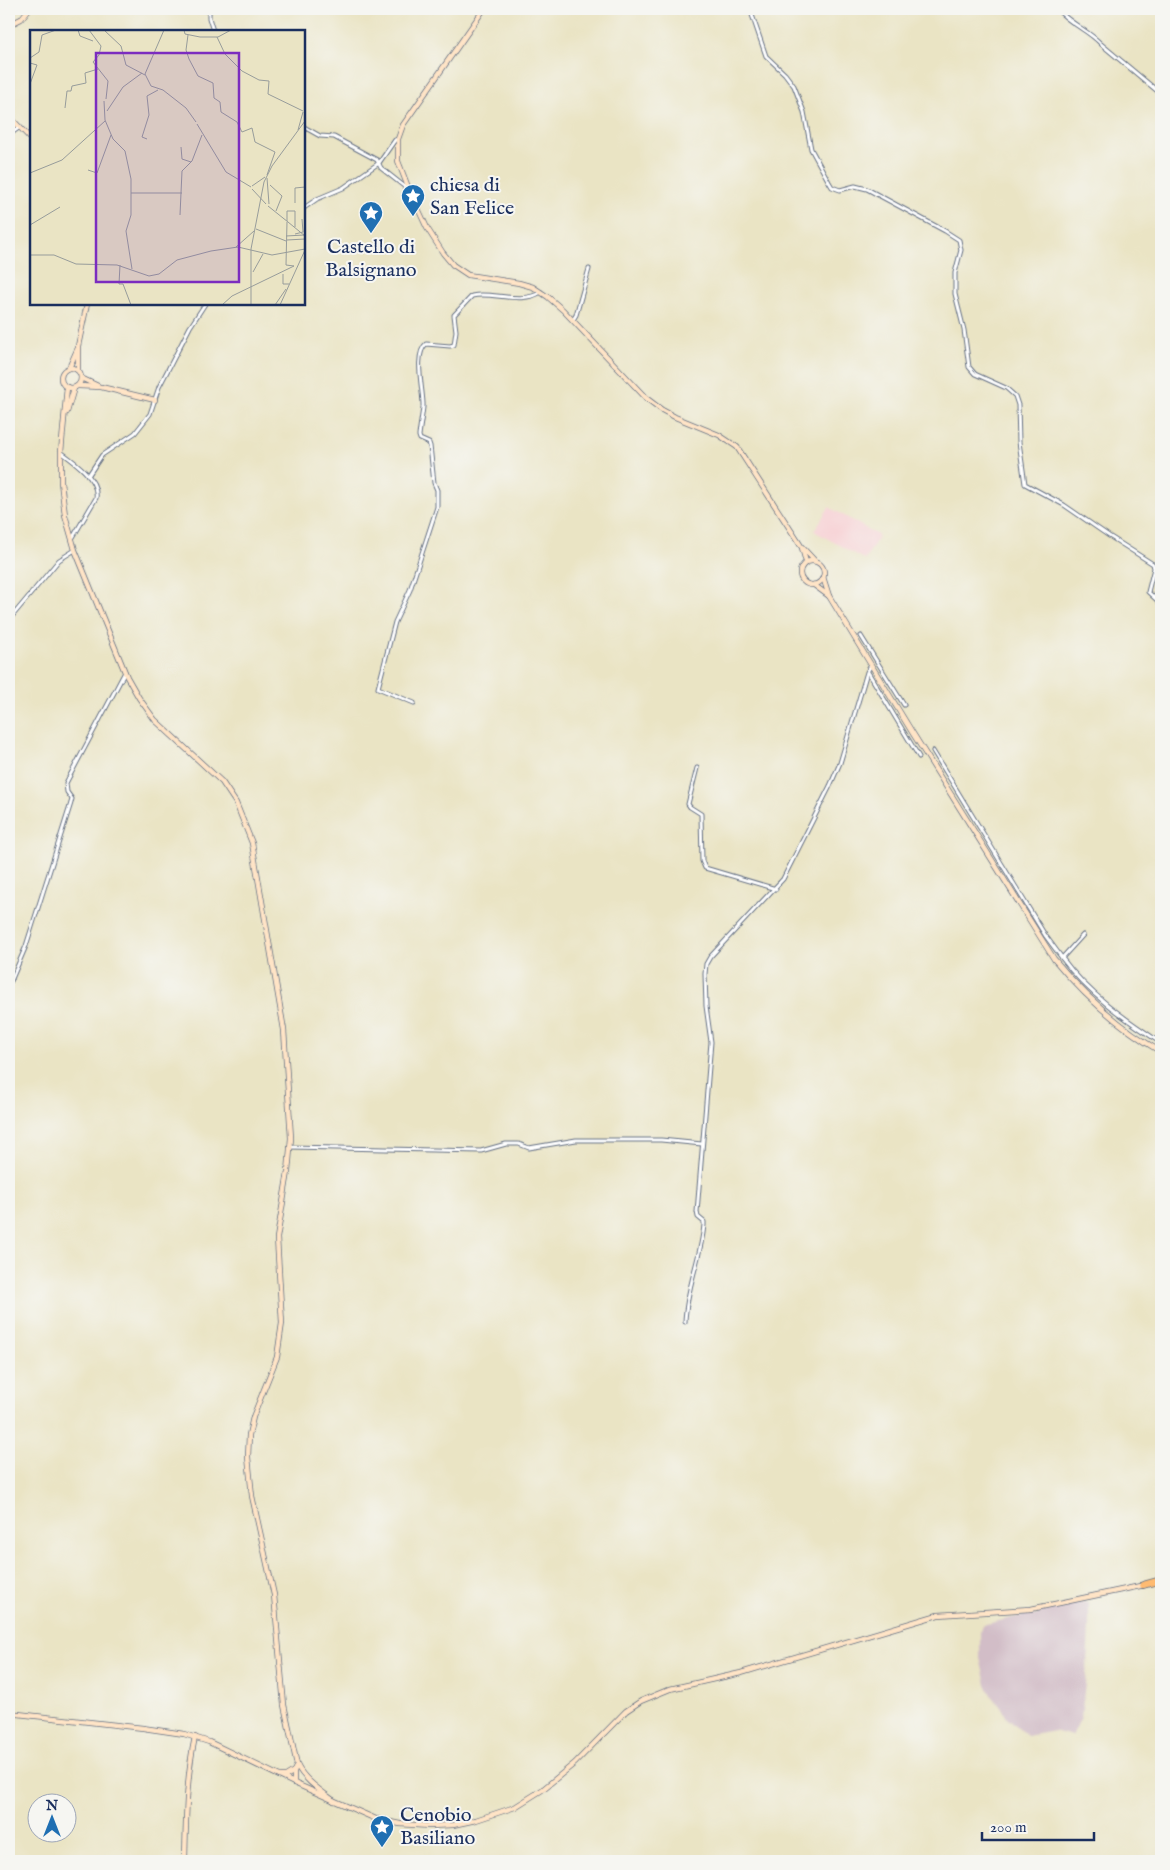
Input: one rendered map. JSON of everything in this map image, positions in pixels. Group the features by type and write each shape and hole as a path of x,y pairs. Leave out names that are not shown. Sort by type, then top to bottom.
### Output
{"highway":[{"path":"1143,1585 1161,1580"}],"main road":[{"path":"9,25 21,19 29,9"},
{"path":"484,9 403,125 398,139 398,161 427,228 439,247 458,270 476,276 526,284 541,292 573,320 646,398 675,417 718,435 737,447 801,546 823,569 823,577 829,596 1054,959 1098,1007 1159,1051"},
{"path":"9,116 30,138"},
{"path":"87,305 78,346 69,368 63,372 61,378 62,383 66,387 61,452 62,493 65,515 75,550 125,672 139,698 155,720 222,782 235,802 252,843 284,1030 291,1115 288,1172 276,1238 282,1323 277,1358 253,1417 249,1435 248,1457 252,1496 274,1595 284,1705 297,1769 294,1783"},
{"path":"78,346 78,370 81,378 101,387 155,400"},
{"path":"69,368 78,370"},
{"path":"64,421 81,378"},
{"path":"66,387 101,387"},
{"path":"801,546 806,562"},
{"path":"815,561 806,562 801,568 800,576 807,584 814,585 829,596"},
{"path":"814,585 820,582 823,577"},
{"path":"9,1714 143,1728 196,1737 376,1819 400,1824 453,1825 476,1820 515,1807 542,1790 575,1763 626,1712 641,1701 670,1688 741,1673 938,1615 1031,1609 1143,1585 1161,1584"},
{"path":"185,1861 189,1766 196,1737"},
{"path":"280,1776 286,1776 297,1769"},
{"path":"297,1769 334,1801"}],"street":[{"path":"209,9 208,18 213,30"},
{"path":"750,9 766,56 778,66 794,86 804,112 811,149 832,187 840,190 855,186 867,189 959,240 961,254 955,273 955,294 964,330 969,367 975,374 1006,388 1014,396 1018,405 1023,482 1064,505 1153,564 1154,568 1148,592 1161,604"},
{"path":"1058,9 1067,19 1095,38 1161,94"},
{"path":"9,135 20,127"},
{"path":"305,128 320,136 334,138 377,160 381,168 405,187 408,187"},
{"path":"305,207 317,199 343,188 379,163 395,140 398,139"},
{"path":"573,320 589,269"},
{"path":"414,703 378,688 395,622 410,590 438,507 438,490 434,483 430,446 429,443 420,439 419,436 423,406 420,384 421,352 426,344 454,345 456,331 454,315 472,296 512,298 536,295 541,292"},
{"path":"88,476 102,455 135,433 150,414 160,386 190,327 204,305"},
{"path":"61,452 88,476 94,487 96,498 72,539"},
{"path":"9,620 59,560 75,550"},
{"path":"861,636 904,705"},
{"path":"685,1322 704,1225 697,1212 711,1036 705,1000 706,964 780,884 840,763 867,672 871,665"},
{"path":"9,980 12,981 26,946 71,803 72,799 67,792 66,784 125,672"},
{"path":"867,672 919,757"},
{"path":"881,681 886,677"},
{"path":"933,751 1045,934 1062,958 1086,986 1114,1010 1161,1042"},
{"path":"697,768 688,804 701,814 702,861 705,868 776,889"},
{"path":"964,814 970,810"},
{"path":"1062,958 1084,935"},
{"path":"290,1147 481,1150 506,1144 519,1144 529,1148 576,1140 661,1140 702,1144"}],"shaded area":[{"path":"829,507 879,536 865,560 814,531"},
{"path":"1084,1601 1085,1603 1089,1602 1089,1627 1081,1717 1072,1736 1054,1731 1027,1736 1008,1719 1001,1706 992,1697 986,1684 980,1658 980,1632 982,1625 1033,1613 1035,1616 1039,1612"}],"place":[{"name":"chiesa di San Felice","path":"413,217"},
{"name":"Castello di Balsignano","path":"371,234"},
{"name":"Cenobio Basiliano","path":"382,1848"}]}
